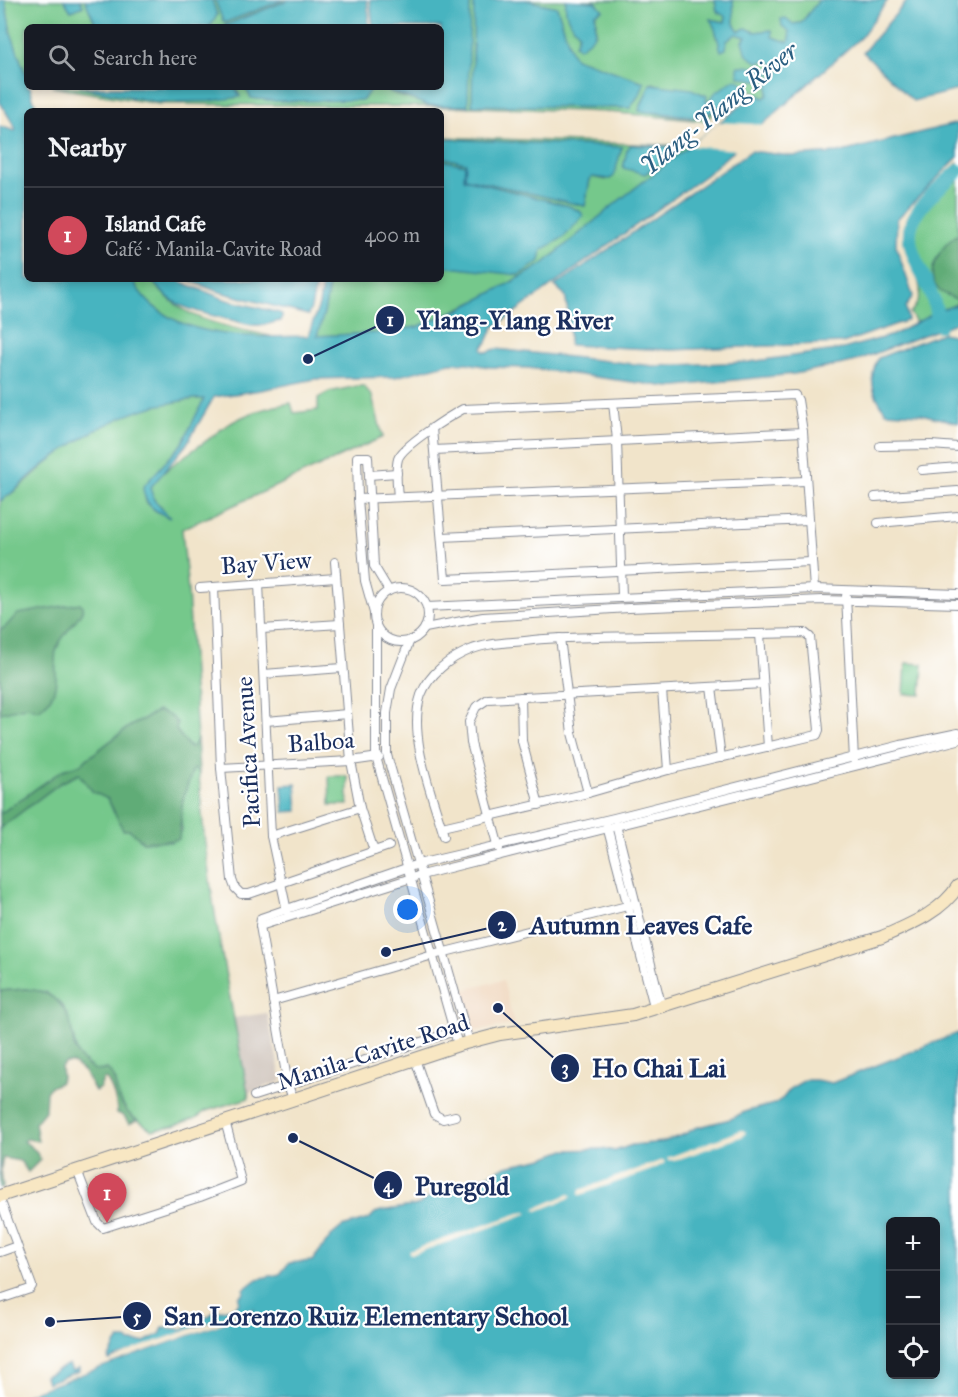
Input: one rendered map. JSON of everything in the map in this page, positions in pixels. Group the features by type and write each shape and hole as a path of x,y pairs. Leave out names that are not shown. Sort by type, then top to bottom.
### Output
{"main road":[{"name":"Manila-Cavite Road","path":"0,1198 77,1170 463,1044 500,1034 633,1015 659,1009 882,937 912,924 936,908 952,896 958,886"}],"street":[{"path":"398,497 398,459 402,452 432,428 463,409 795,395 798,400 803,432 814,589"},
{"path":"613,403 617,440 622,597"},
{"path":"432,428 445,579 621,569 811,562"},
{"path":"434,450 803,432"},
{"path":"880,446 958,447"},
{"path":"388,591 374,566 368,457 356,457 365,581 376,623 376,757 455,1032 463,1044"},
{"path":"922,470 958,467"},
{"path":"369,475 397,473"},
{"path":"358,499 806,481"},
{"path":"874,497 958,491"},
{"path":"878,523 958,516"},
{"path":"442,537 808,520"},
{"path":"335,562 351,760 360,808 374,851"},
{"name":"Bay View","path":"200,588 336,578"},
{"name":"Pacifica Avenue","path":"259,584 271,836 287,912"},
{"path":"214,587 221,768 232,880 235,888 241,894 249,894 389,846"},
{"path":"374,613 381,596 396,588 411,590 424,599 427,607 428,621 425,628 410,640 394,640 386,637 376,623"},
{"path":"427,607 814,589 958,594"},
{"path":"847,590 854,762"},
{"path":"425,628 483,617 823,600 958,604"},
{"path":"558,602 558,612"},
{"path":"262,629 340,624"},
{"path":"805,633 810,636 819,730 814,737 668,770 588,793 490,817 443,832 416,728 422,693 443,666 471,649 486,645 560,638 760,634 805,633"},
{"path":"760,634 768,747"},
{"path":"560,638 572,733 588,793"},
{"path":"410,640 391,689 387,713 387,755 465,1029 463,1044"},
{"path":"264,674 342,668"},
{"path":"501,855 471,743 469,722 476,707 488,699 763,684"},
{"path":"712,687 721,759"},
{"path":"662,690 668,770"},
{"path":"520,697 522,741 539,805"},
{"path":"266,721 346,714"},
{"path":"287,912 422,875 612,829 958,733"},
{"path":"293,1099 288,1085 260,926 287,912 418,864 854,762 958,740"},
{"name":"Balboa","path":"221,768 351,760 387,755"},
{"path":"271,836 360,808"},
{"path":"610,819 659,1009"},
{"path":"273,1001 444,952 631,904"},
{"path":"254,1096 465,1029"},
{"path":"415,1059 434,1114 443,1119 455,1116"},
{"path":"77,1170 97,1222 103,1228 200,1197 241,1181 225,1121"},
{"path":"0,1198 32,1287 0,1299"},
{"path":"0,1252 17,1246"}],"shaded area":[{"path":"503,980 514,1024 469,1033 459,991"},
{"path":"267,1013 282,1081 248,1093 233,1018"}],"green space":[{"path":"5,0 64,0 71,11 83,6 80,0 85,0 96,24 24,24 24,70 11,33"},
{"path":"212,0 215,0 223,21 226,22 283,0 289,0 229,24 212,24 217,15"},
{"path":"470,0 474,0 472,105 630,108 641,92 644,82 575,58 557,7 525,0 566,0 568,18 579,33 575,45 596,33 596,2 582,0 715,0 717,11 726,17 725,22 711,19 717,28 716,38 727,41 736,34 746,37 766,61 780,66 780,71 768,90 768,95 764,98 748,89 704,121 607,112 474,107 158,104 71,90 95,90 158,102 210,101 240,96 237,90 247,90 252,98 277,101 363,100 368,90 386,90 405,98 467,106","holes":["650,84 700,93 706,96 708,102 710,99 745,87 719,108 702,117 679,117 639,110"]},
{"path":"733,0 819,1 801,23 793,24 789,31 791,41 788,42 772,37 772,30 755,32 746,28 739,31 734,24"},
{"path":"444,137 689,146 543,264 483,298 417,327 377,333 316,336 324,313 329,282 444,282 444,266 469,269 542,250 581,212 569,206 463,179 465,165 444,161 444,158 466,163 466,178 585,206 590,179 592,177 606,180 622,147 444,139","holes":["631,145 672,147 678,150 645,174"]},
{"path":"958,163 958,234 940,252 933,268 933,276 940,291 958,300 958,303 916,323 910,313 920,292 919,282 904,242 906,222 934,185"},
{"path":"958,234 958,300 940,291 935,284 933,268 940,252"},
{"path":"134,282 153,282 163,294 177,305 206,320 273,337 234,336 193,327 157,309 143,296"},
{"path":"364,386 372,396 383,437 182,529 197,738 195,745 190,748 176,730 177,723 158,711 129,727 79,765 63,770 0,814 0,501 61,452 106,423 143,408 203,398 182,444 143,487 146,502 158,513 162,507 154,500 150,488 155,481 229,424 259,410 291,403 294,413 318,410 318,398 329,392"},
{"path":"80,603 83,606 82,611 61,640 56,651 55,685 49,699 38,710 28,706 0,713 0,630 18,614"},
{"path":"906,663 923,664 921,695 904,694"},
{"path":"158,711 169,715 177,723 176,730 190,748 195,745 197,738 199,773 193,769 183,798 179,839 143,842 130,830 123,830 108,799 93,792 79,774 60,783 0,828 0,814 63,770 79,765 129,727"},
{"path":"193,769 199,773 212,896 249,1098 206,1111 196,1118 173,1126 152,1130 128,1113 117,1094 114,1077 107,1069 100,1072 94,1070 78,1056 67,1014 46,992 25,989 0,991 0,828 60,783 79,774 93,792 108,799 114,813 143,842 171,842 182,830 182,806"},
{"path":"329,776 348,776 348,805 330,805"},
{"path":"25,989 40,991 58,1002 70,1022 77,1054 88,1066 97,1070 107,1069 111,1073 124,1107 137,1120 129,1124 124,1116 117,1113 114,1096 106,1079 95,1091 84,1072 73,1063 65,1063 61,1067 62,1078 59,1083 50,1087 46,1092 45,1111 35,1123 38,1141 27,1139 24,1141 36,1151 40,1160 28,1172 20,1161 3,1158 1,1168 3,1187 0,1188 0,991"}],"water":[{"path":"0,0 5,0 11,33 24,70 24,90 31,90 36,108 24,108 24,282 134,282 146,299 164,314 186,325 210,332 285,337 308,336 319,305 323,282 329,282 317,336 377,333 417,327 461,309 543,264 616,203 756,94 764,98 768,95 769,82 780,71 780,66 766,61 757,62 747,55 743,41 746,37 736,34 727,41 726,49 721,51 716,30 710,19 725,22 726,17 717,11 715,0 733,0 734,24 739,31 746,28 755,32 772,30 772,37 788,42 790,40 789,31 782,26 781,19 786,18 793,24 801,23 819,0 888,0 861,37 706,175 493,328 482,348 487,352 496,349 654,366 749,362 843,349 893,335 942,309 958,305 958,322 853,362 794,374 669,387 528,368 450,363 395,377 315,379 214,397 186,445 150,488 154,500 170,518 151,507 143,487 182,444 204,399 156,406 119,418 85,437 36,471 0,501 0,126 15,131 16,129 0,102"},
{"path":"64,0 80,0 83,6 71,11"},
{"path":"85,0 212,0 217,15 212,24 96,24"},
{"path":"215,0 283,0 226,22 223,21"},
{"path":"289,0 367,0 369,16 368,24 229,24"},
{"path":"370,0 470,0 468,106 427,105 387,90 444,90 444,24 373,24"},
{"path":"474,0 525,0 557,7 575,58 644,82 641,92 630,108 472,105"},
{"path":"566,0 596,2 603,10 595,14 595,31 592,38 579,48 575,45 579,33 568,18"},
{"path":"908,0 958,0 958,90 913,101 863,52"},
{"path":"738,66 760,67 773,71 763,80 754,80 738,76"},
{"path":"735,79 746,87 701,117 639,111 650,84 691,89 707,96 706,101 708,102 715,93"},
{"path":"95,90 236,90 240,97 210,101 158,102"},
{"path":"247,90 370,90 363,100 277,101 251,98"},
{"path":"958,123 958,157 897,219 896,246 913,296 906,307 908,320 843,343 671,350 569,345 569,318 565,295 555,286 751,151 792,156 838,153"},
{"path":"444,139 622,147 614,176 610,179 592,177 590,179 585,206 465,178 466,163 444,158"},
{"path":"631,145 678,148 645,174 623,168 627,150"},
{"path":"444,161 465,165 464,179 569,206 581,212 583,216 564,237 542,250 540,261 519,275 444,266"},
{"path":"153,282 182,282 227,300 280,313 281,321 255,325 197,311 177,303"},
{"path":"194,282 316,282 308,315 216,291"},
{"path":"942,333 958,336 958,423 921,414 886,412 877,399 872,380 878,358"},
{"path":"296,784 298,811 284,812 282,785"},
{"path":"958,1033 958,1397 19,1397 247,1314 255,1309 227,1316 109,1360 108,1358 119,1339 144,1342 160,1334 163,1328 183,1329 187,1326 186,1314 188,1312 195,1313 199,1317 207,1317 214,1312 235,1307 244,1289 257,1279 280,1274 289,1263 312,1261 331,1236 342,1227 369,1219 375,1213 418,1205 440,1190 474,1182 506,1166 544,1158 565,1150 615,1151 632,1145 663,1142 695,1128 774,1104 791,1088 805,1080 832,1083"},
{"path":"69,1364 72,1371 79,1368 79,1371 47,1383 45,1376"}],"pier":[{"path":"719,122 766,125 738,150 689,146"},
{"path":"742,1130 746,1132 743,1136 682,1158 668,1160 667,1158"},
{"path":"663,1160 665,1162 654,1169 579,1194 580,1190"},
{"path":"569,1194 572,1197 537,1211 534,1209"},
{"path":"526,1211 528,1213 497,1225 413,1254 409,1253 409,1251"},
{"path":"255,1308 223,1323 16,1397 18,1394 107,1362 135,1349"}],"waterway":[{"path":"939,325 928,286 912,250 910,232 920,208 958,171"}],"place":[{"name":"Ylang-Ylang River","path":"308,359"},
{"name":"Autumn Leaves Cafe","path":"386,952"},
{"name":"Ho Chai Lai","path":"498,1008"},
{"name":"Puregold","path":"293,1138"},
{"name":"Island Cafe","path":"107,1223"},
{"name":"San Lorenzo Ruiz Elementary School","path":"50,1322"}]}
